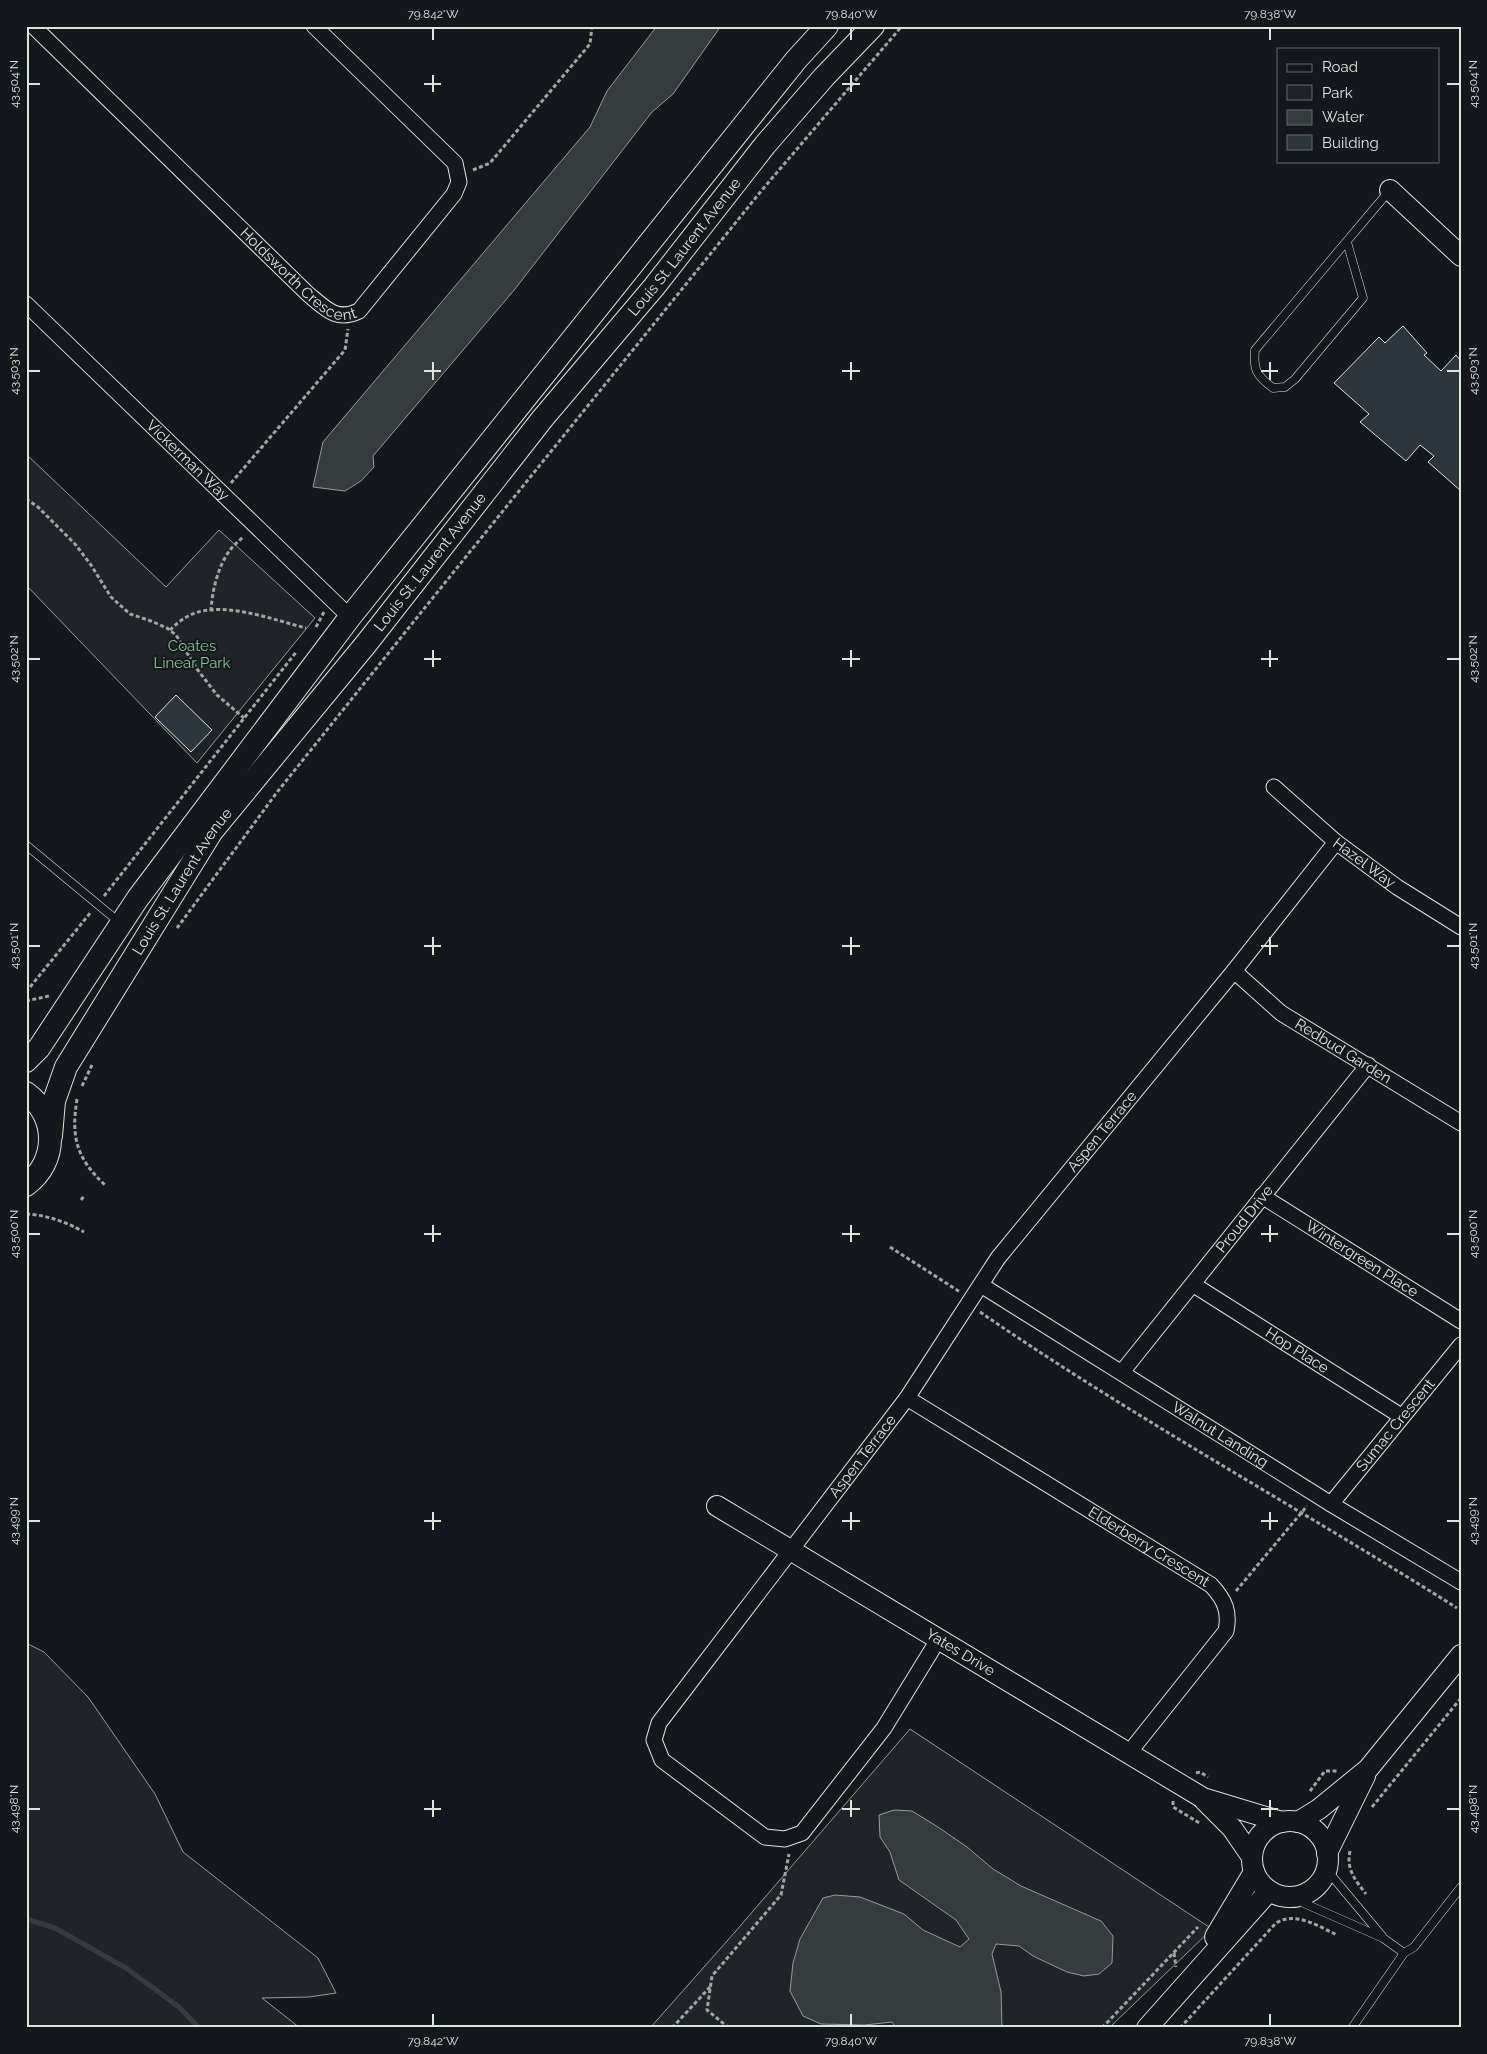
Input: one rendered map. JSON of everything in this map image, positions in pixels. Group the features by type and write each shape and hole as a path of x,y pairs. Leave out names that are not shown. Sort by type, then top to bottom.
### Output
{"main road":[{"name":"Louis St. Laurent Avenue","path":"26,1061 46,1038 121,923 350,617 796,60 827,26"},
{"name":"Louis St. Laurent Avenue","path":"26,1185 38,1174 45,1163 50,1149 54,1101 66,1067 212,831 366,644 543,418 654,287 765,146 824,77 873,26"},
{"path":"26,1093 42,1108 51,1136"}],"street":[{"name":"Holdsworth Crescent","path":"33,26 308,294 329,311 342,316 349,316 359,311 454,194 459,182 458,177"},
{"path":"314,26 455,163 458,177"},
{"path":"1390,190 1461,256"},
{"name":"Vickerman Way","path":"26,304 350,617"},
{"name":"Hazel Way","path":"1274,787 1336,842 1397,888 1461,927"},
{"name":"Aspen Terrace","path":"793,1836 785,1839 764,1837 662,1760 654,1740 660,1723 907,1398 998,1258 1234,971 1336,842"},
{"name":"Redbud Garden","path":"1234,971 1280,1013 1461,1123"},
{"name":"Proud Drive","path":"1122,1372 1194,1285 1262,1196 1368,1065"},
{"name":"Wintergreen Place","path":"1262,1196 1461,1321"},
{"name":"Walnut Landing","path":"981,1285 1331,1504 1461,1582"},
{"name":"Hop Place","path":"1194,1285 1401,1416"},
{"name":"Sumac Crescent","path":"1331,1504 1401,1416 1461,1345"},
{"name":"Elderberry Crescent","path":"907,1398 1211,1586 1223,1599 1227,1609 1226,1631 1128,1754"},
{"name":"Yates Drive","path":"717,1506 1203,1798 1290,1822"},
{"path":"793,1836 802,1833 884,1728 938,1640"},
{"path":"1190,1980 1253,1864 1254,1844 1261,1834 1270,1826 1290,1822 1319,1809 1368,1770 1461,1655"},
{"path":"1253,1864 1262,1884 1277,1895 1290,1896 1303,1894 1311,1890 1318,1884 1368,1770"},
{"name":"Yates Drive","path":"1203,1798 1232,1828 1253,1864"},
{"path":"1290,1822 1308,1826 1317,1833 1324,1842 1327,1861"},
{"path":"1147,2028 1270,1891"}],"lane":[{"path":"1347,242 1363,298 1295,379 1285,387 1273,388 1260,378 1254,364 1256,350 1390,190"},
{"path":"26,845 121,923"},
{"path":"1327,1861 1383,1938"},
{"path":"1352,2028 1404,1953 1414,1947 1461,1887"},
{"path":"1290,1896 1383,1938 1404,1953"}],"path":[{"path":"458,177 490,163 590,44 592,26"},
{"path":"172,936 278,791 427,605 762,190 902,26"},
{"path":"222,493 345,350 349,316"},
{"path":"26,499 38,506 74,544 91,566 110,597 130,614 151,621 176,635 197,669 217,695 244,718"},
{"path":"211,611 215,585 229,551 255,525"},
{"path":"170,630 179,622 195,613 219,610 248,614 306,628"},
{"path":"93,1064 78,1094 74,1117 75,1139 80,1154 89,1170 105,1185"},
{"path":"26,1214 39,1215 66,1223 84,1232"},
{"path":"890,1247 962,1293"},
{"path":"980,1312 1010,1333 1456,1608"},
{"path":"1223,1599 1240,1588 1311,1502"},
{"path":"1367,1813 1461,1698"},
{"path":"1306,1796 1325,1771"},
{"path":"1200,1772 1213,1781"},
{"path":"1173,1807 1203,1825"},
{"path":"729,2028 707,2010 712,1976 781,1895 793,1836"},
{"path":"1352,1843 1348,1858 1351,1876 1366,1894"},
{"path":"1180,2028 1276,1923 1284,1918 1313,1924 1337,1935"},
{"path":"1102,2028 1201,1925"},
{"path":"672,2028 710,1986"}],"green space":[{"name":"Coates Linear Park","path":"26,454 166,587 219,530 315,618 197,763 26,585"},
{"path":"26,1643 44,1652 88,1697 155,1794 183,1852 318,1958 336,1993 309,1997 262,1998 300,2028 26,2028"},
{"path":"910,1729 1212,1929 1109,2028 650,2028 735,1932"}],"water":[{"path":"657,26 721,26 673,94 652,112 515,289 373,456 374,467 361,481 345,491 313,487 323,442 590,127 607,91"},
{"path":"894,1810 912,1811 967,1847 993,1869 1021,1886 1101,1921 1113,1936 1112,1963 1099,1974 1084,1976 1067,1972 1033,1956 1019,1946 996,1944 992,1954 1001,1992 1002,2028 896,2028 892,2022 865,2025 821,2024 803,2016 790,1991 793,1963 800,1939 823,1898 835,1895 860,1897 904,1914 923,1930 960,1947 969,1939 956,1920 899,1880 890,1852 880,1837 879,1815"}],"building":[{"path":"1403,326 1427,353 1424,355 1441,371 1456,355 1461,361 1461,491 1428,462 1434,456 1420,445 1406,461 1360,422 1369,414 1334,383 1379,337 1385,343"},
{"path":"176,695 212,730 191,752 155,717"}],"waterway":[{"path":"26,1919 55,1928 126,1968 179,2007 199,2028"}]}
